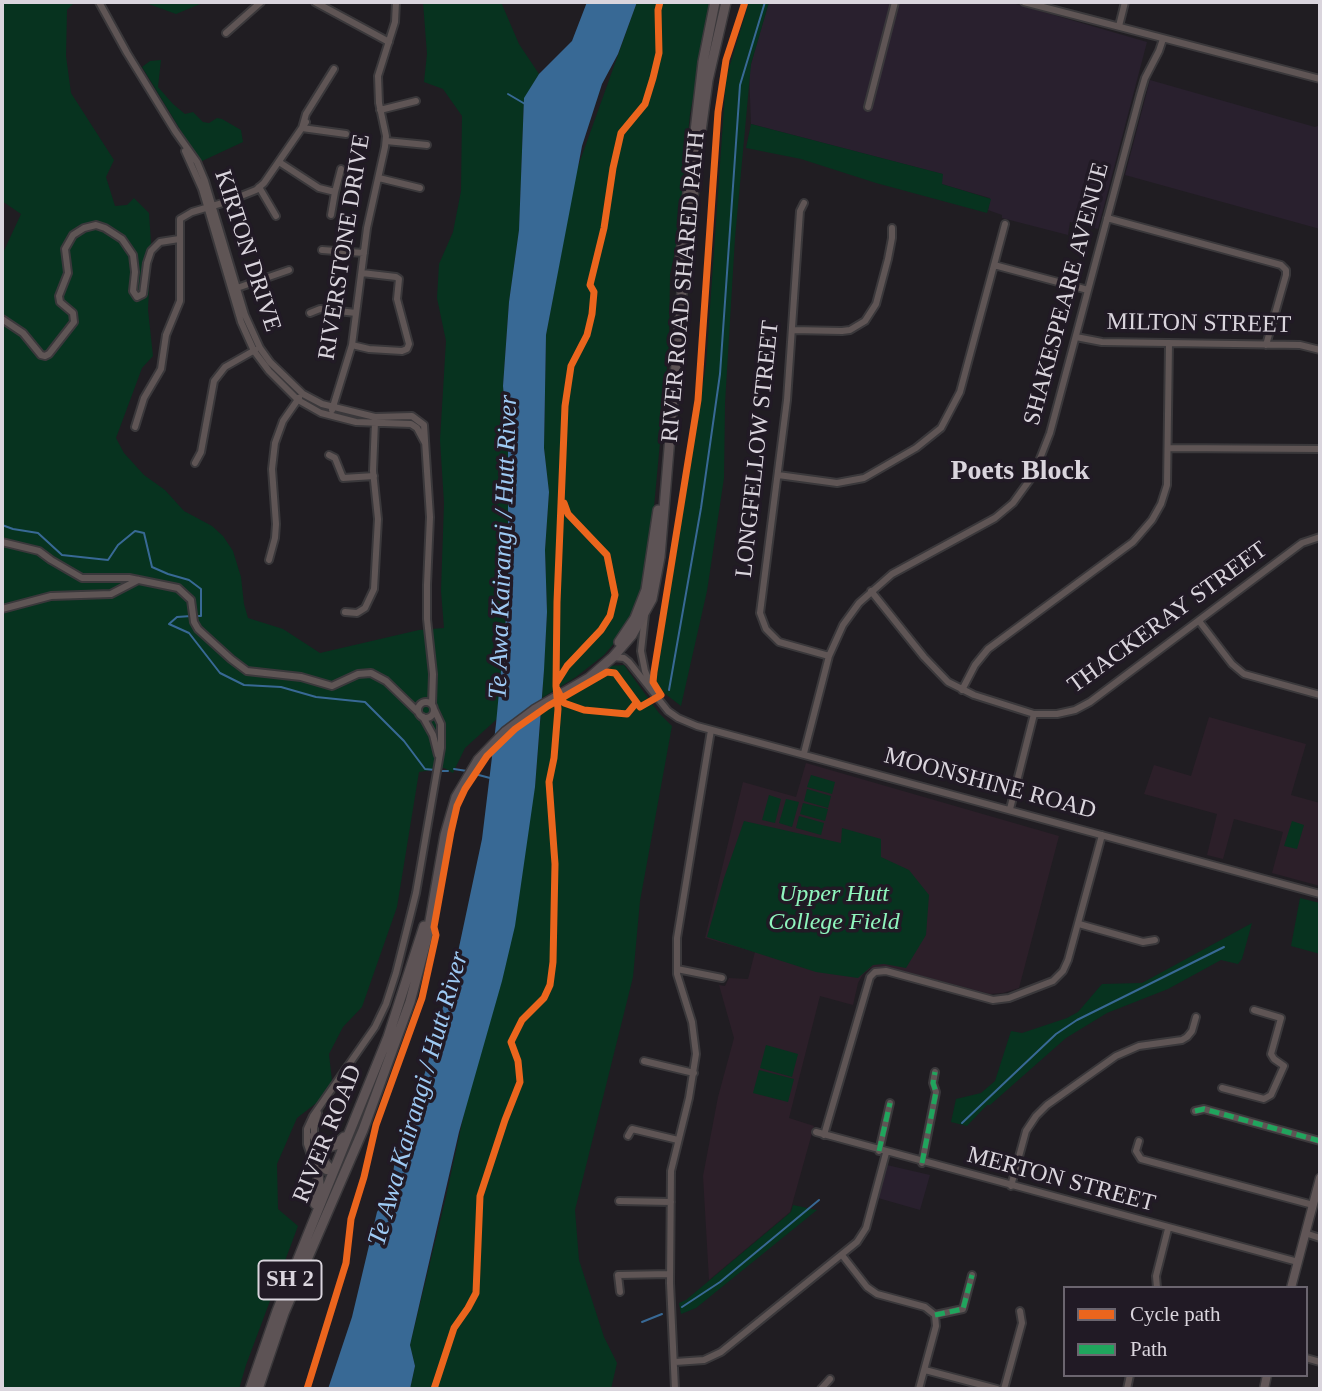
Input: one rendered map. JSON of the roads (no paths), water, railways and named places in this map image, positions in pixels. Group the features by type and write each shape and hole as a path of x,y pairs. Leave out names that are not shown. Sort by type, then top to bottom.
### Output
{"highway":[{"name":"RIVER ROAD","path":"258,1389 295,1288 353,1154 417,980 448,821 461,787 478,760 498,738 524,717 572,686 605,658 624,636 639,609 650,575 664,455 681,247 702,79 723,2"},
{"name":"RIVER ROAD","path":"572,686 589,678 613,657 632,635 646,611 658,572 683,281 697,158 723,2"},
{"name":"RIVER ROAD","path":"250,1389 277,1311 403,997 435,890"},
{"path":"295,1288 335,1183 334,1171 343,1164 377,1079 391,1052"},
{"path":"314,1136 323,1145 332,1146 341,1142 350,1130"},
{"path":"277,1311 319,1192 317,1164"}],"main road":[{"path":"1291,1286 1320,1178"}],"street":[{"name":"KIRTON DRIVE","path":"99,2 127,53 197,162 241,322 257,349 301,397 330,415 375,421 416,418 424,425 430,517 427,619 433,707 442,730 436,778 411,916 389,997 367,1041 320,1108"},
{"path":"226,33 261,2"},
{"path":"315,2 389,42"},
{"name":"RIVERSTONE DRIVE","path":"330,415 352,345 367,228 386,141 380,110 378,76 395,22 396,2"},
{"path":"868,107 895,2"},
{"path":"1024,2 1320,79"},
{"path":"1119,26 1125,2"},
{"name":"SHAKESPEARE AVENUE","path":"804,753 829,656 849,617 871,591 892,574 981,527 1004,511 1021,494 1034,474 1043,456 1145,78 1163,39"},
{"path":"135,428 144,398 161,369 166,335 180,301 179,222 182,217 247,195 259,187 304,125 306,114 334,69"},
{"path":"380,110 416,101"},
{"path":"304,125 346,134"},
{"path":"386,141 427,145"},
{"path":"279,162 319,188 335,192"},
{"path":"331,215 341,169"},
{"path":"379,178 420,188"},
{"path":"259,187 276,216"},
{"name":"LONGFELLOW STREET","path":"804,203 800,211 787,400 760,613 766,629 779,642 829,656"},
{"name":"KIRTON DRIVE","path":"210,207 257,349"},
{"path":"1107,218 1280,265 1286,270 1286,275 1266,345"},
{"path":"778,475 837,483 863,478 916,448 941,428 960,392 1005,224"},
{"path":"2,319 23,332 37,351 45,356 75,319 73,313 60,302 59,296 68,273 65,249 73,235 96,225 122,239 133,255 135,272 132,292 137,298 143,293 146,263 151,251 160,242 179,239"},
{"path":"792,330 842,331 850,330 865,321 876,304 890,249 892,228"},
{"path":"322,250 364,253"},
{"path":"995,265 1088,290"},
{"path":"237,288 289,270"},
{"path":"352,345 402,351 409,344 397,299 399,279 362,273"},
{"path":"310,313 320,309 356,313"},
{"name":"MILTON STREET","path":"1076,337 1102,342 1300,345 1320,350"},
{"path":"961,690 988,649 1143,533 1161,504 1167,485 1169,344"},
{"path":"195,463 201,452 214,381 225,367 257,349"},
{"name":"KIRTON DRIVE","path":"301,397 375,421"},
{"path":"269,560 276,524 272,457 283,421 301,397"},
{"path":"345,612 357,613 365,608 374,589 378,519 374,476 375,421"},
{"path":"1168,448 1320,449"},
{"path":"329,455 335,458 343,478 374,476"},
{"name":"THACKERAY STREET","path":"871,591 924,657 948,682 961,690 1034,714 1057,715 1083,707 1302,544 1320,537"},
{"path":"2,542 31,548 82,578 138,580 181,589 190,597 200,631 247,671 301,677 328,686 358,674 371,673 386,681 420,714 433,735 438,760"},
{"path":"2,610 51,596 111,594 138,580"},
{"path":"646,611 641,651 645,671 656,698"},
{"path":"1199,621 1232,664 1244,674 1320,695"},
{"name":"MOONSHINE ROAD","path":"613,657 624,658 629,662 656,698 678,718 711,730 1320,894"},
{"path":"420,714 422,702 433,683"},
{"path":"402,695 433,707 430,716 420,714"},
{"path":"1010,809 1034,714"},
{"path":"675,1389 670,1274 671,1171 694,1073 694,1030 677,969 677,938 711,730"},
{"path":"824,1135 866,985 875,972 886,971 993,1000 1009,998 1053,981 1068,960 1102,835"},
{"path":"1079,924 1143,942 1155,940"},
{"path":"677,969 722,978"},
{"path":"1222,1088 1264,1099 1271,1095 1284,1066 1271,1054 1281,1018 1254,1010"},
{"path":"1011,1186 1026,1131 1047,1105 1116,1056 1139,1046 1182,1040 1192,1031 1196,1017"},
{"path":"644,1061 694,1073"},
{"path":"922,1163 936,1093 934,1072"},
{"path":"675,1362 704,1360 717,1354 857,1242 866,1228 891,1102"},
{"path":"320,1108 314,1136 317,1150 334,1171 330,1173 317,1164 309,1151 306,1136 309,1123 320,1108"},
{"path":"1195,1111 1204,1109 1320,1141"},
{"path":"628,1136 632,1129 678,1140"},
{"name":"MERTON STREET","path":"816,1132 922,1163 1297,1262"},
{"path":"1139,1141 1136,1151 1141,1159 1313,1205"},
{"path":"619,1200 671,1202"},
{"path":"1157,1286 1156,1276 1168,1228"},
{"path":"1305,1233 1320,1238"},
{"path":"842,1255 867,1287 877,1294 925,1307 935,1315 937,1322 919,1389"},
{"path":"620,1292 618,1275 670,1274"},
{"path":"935,1315 963,1309 972,1275"},
{"path":"1004,1389 1022,1323 1020,1311"},
{"path":"925,1370 998,1389"},
{"path":"821,1389 830,1379"}],"water":[{"name":"Te Awa Kairangi / Hutt River","path":"587,2 637,2 618,54 602,84 582,146 546,335 544,448 549,492 545,550 547,612 544,670 535,787 515,926 459,1132 410,1345 415,1366 410,1389 328,1389 352,1317 377,1212 392,1180 395,1160 405,1138 427,1066 458,952 482,839 508,596 508,441 503,386 509,302 519,230 524,98 539,74 572,41"}],"waterway":[{"path":"669,690 701,508 720,374 740,85 765,2"},
{"path":"508,94 525,104"},
{"path":"2,525 38,533 62,555 108,560 118,545 135,531 144,533 152,567 189,580 201,589 201,616 197,616"},
{"path":"191,616 177,617 169,624 189,633 220,673 244,685 281,687 316,697 365,702 404,741 425,769 435,770"},
{"path":"454,769 467,771"},
{"path":"441,771 448,771"},
{"path":"475,774 490,778"},
{"path":"962,1123 1056,1034 1077,1020 1224,947"},
{"path":"682,1307 720,1282 819,1200"},
{"path":"642,1322 662,1314"}],"district":[{"name":"Poets Block","path":"1020,472"}],"park label":[{"name":"Upper Hutt College Field","path":"834,909"}]}
